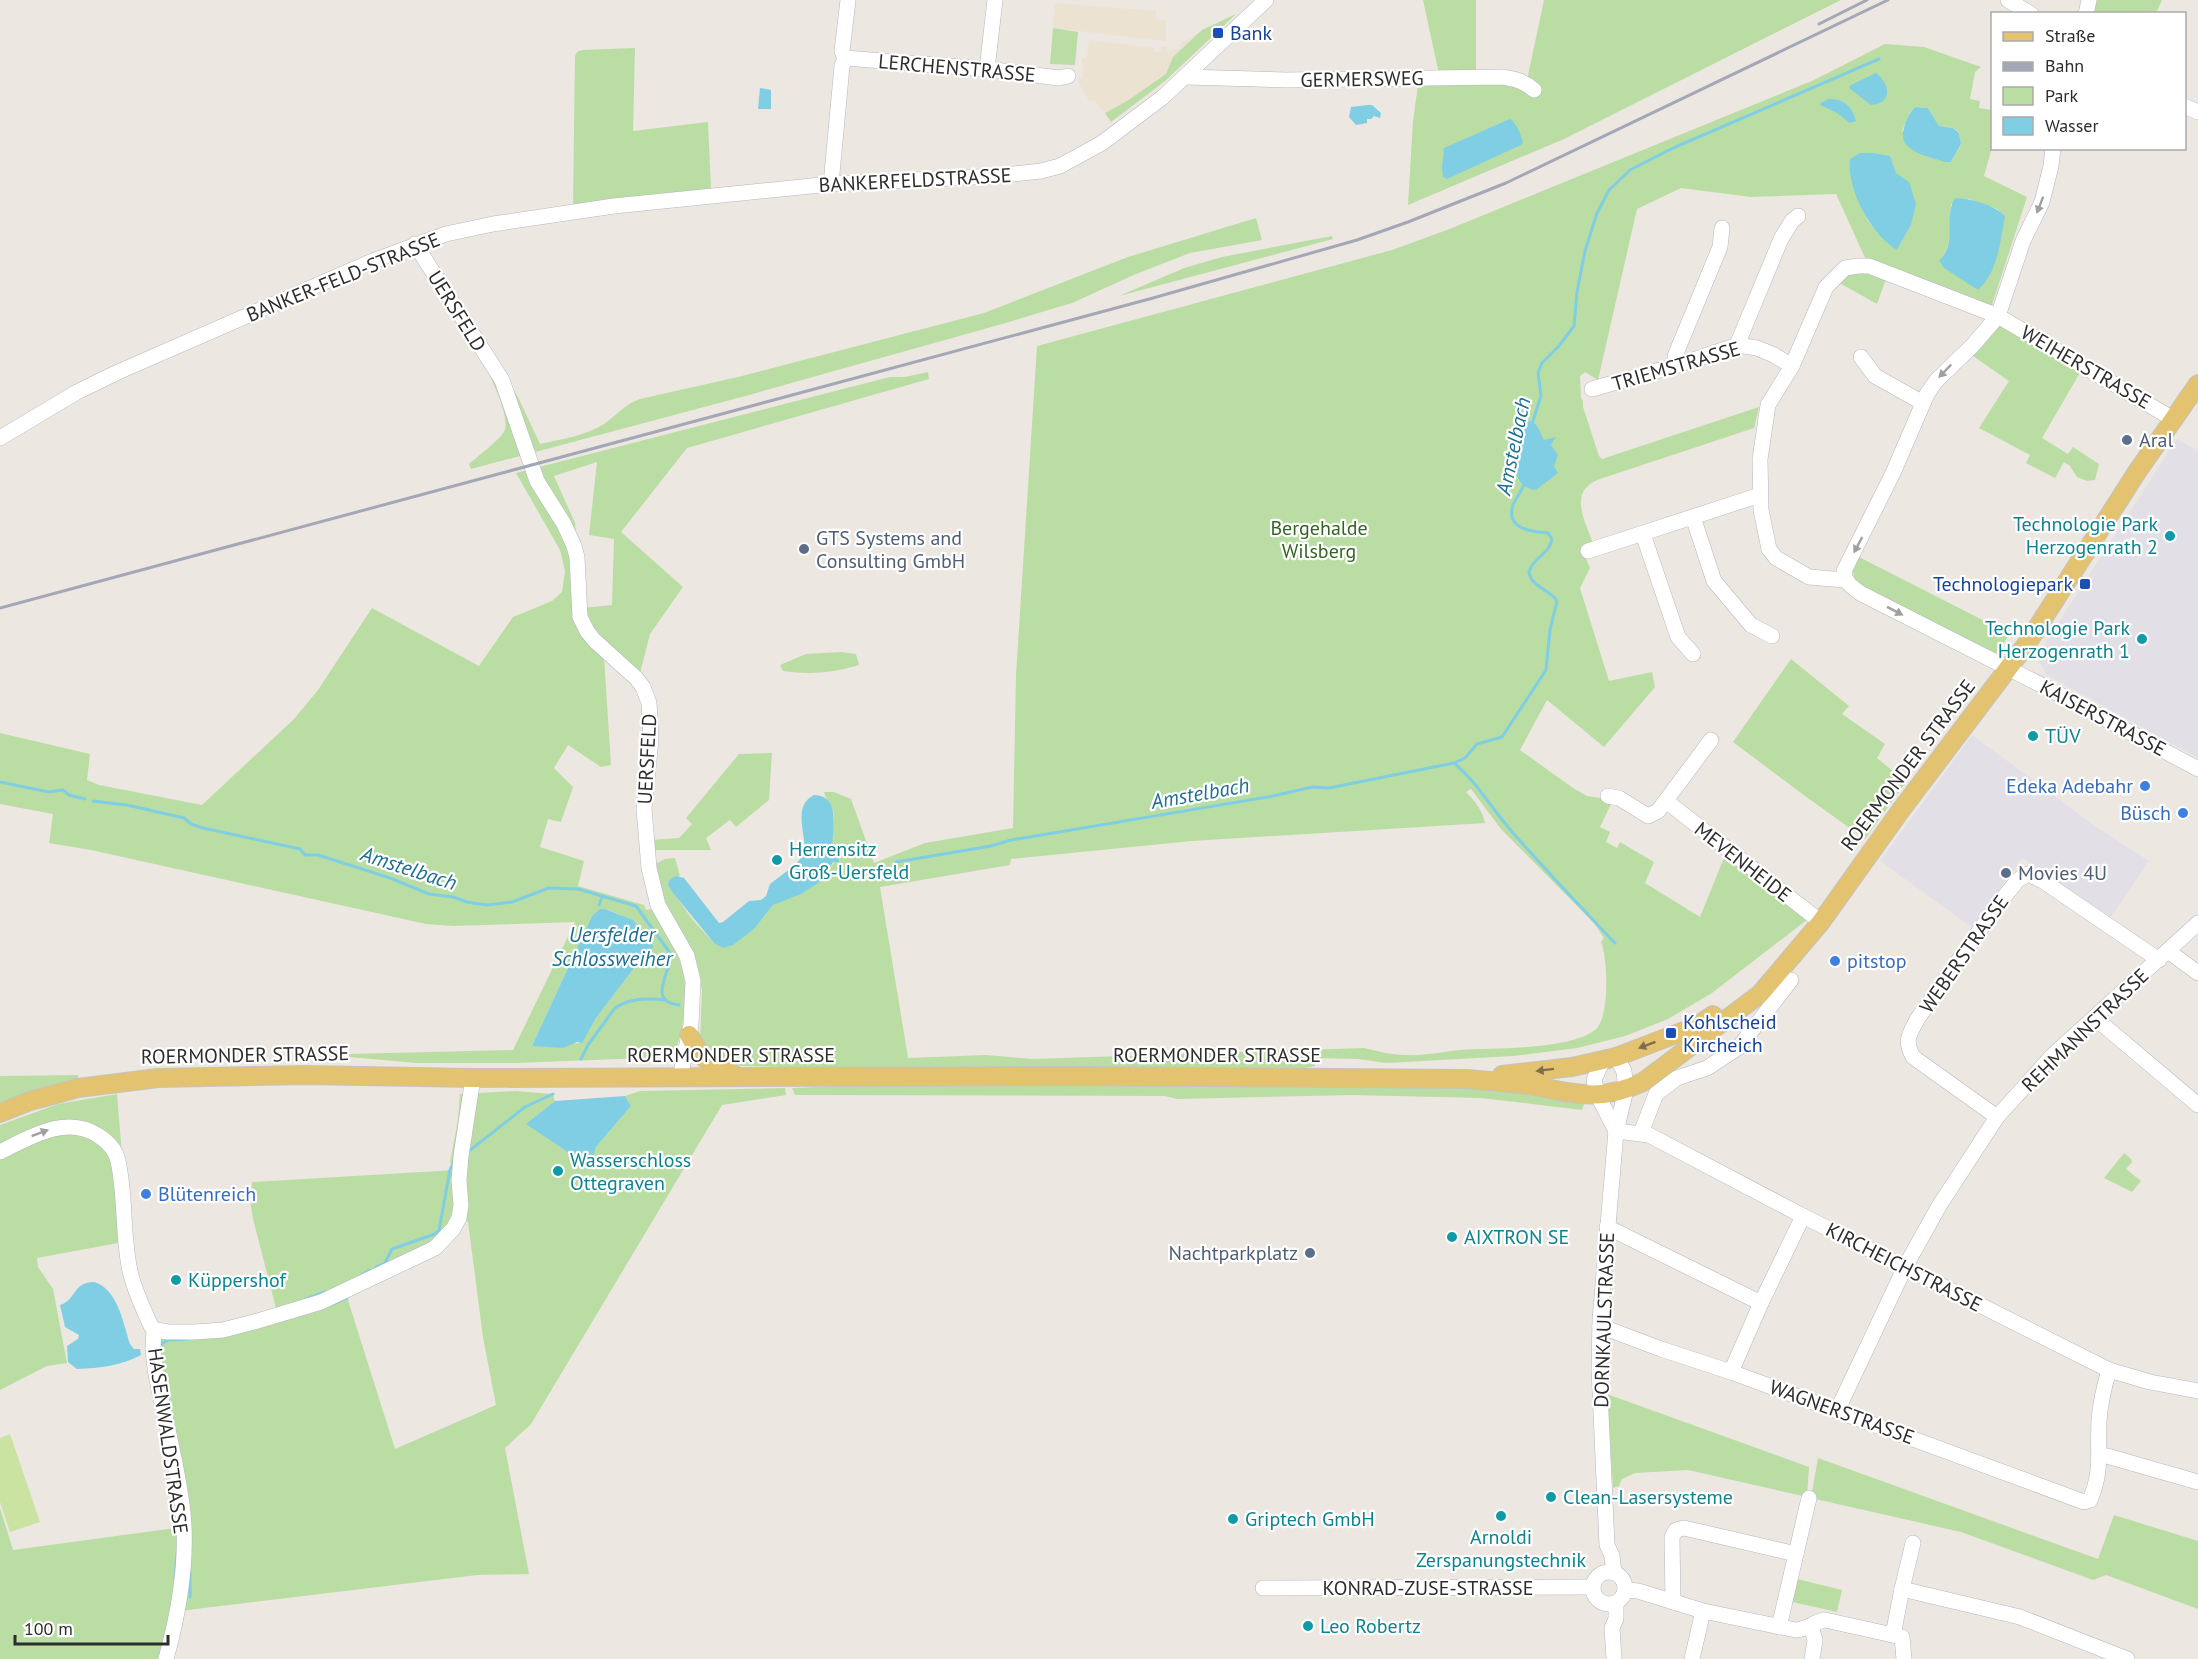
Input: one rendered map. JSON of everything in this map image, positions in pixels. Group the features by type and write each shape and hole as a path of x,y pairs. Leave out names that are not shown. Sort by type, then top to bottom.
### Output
{"main road":[{"name":"ROERMONDER STRASSE","path":"1467,1078 1527,1085 1578,1095 1598,1096 1626,1090 1643,1082 1760,994 1821,922 1901,810 2028,642 2198,384"},
{"name":"ROERMONDER STRASSE","path":"0,1113 58,1092 134,1080 306,1075 473,1078 1087,1076 1467,1078 1572,1067 1609,1059 1697,1026 1789,959"},
{"path":"689,1035 701,1056 709,1063 742,1077"}],"street":[{"path":"831,184 842,66 845,58 842,51 848,0"},
{"path":"987,69 995,0"},
{"name":"BANKERFELDSTRASSE","path":"747,191 831,184 996,176 1041,171 1060,166 1080,157 1130,123 1186,77 1266,0"},
{"path":"2008,0 2028,12"},
{"name":"LERCHENSTRASSE","path":"845,58 987,69 1059,78 1068,76"},
{"name":"GERMERSWEG","path":"1186,77 1286,80 1502,77 1515,79 1534,90"},
{"path":"1841,579 1893,473 1923,403 1936,381 1973,345 1998,316 2024,241 2042,202 2053,150"},
{"name":"BANKER-FELD-STRASSE","path":"0,438 77,392 118,372 415,244 446,234 565,213 747,191"},
{"path":"1737,345 1781,239 1792,221 1798,216"},
{"path":"1677,365 1676,356 1720,247 1722,228"},
{"name":"UERSFELD","path":"415,244 502,380 537,481 564,524 574,546 577,556 578,601 583,624 594,640 636,678 650,703 651,740 644,809 647,855 658,905 687,956 693,981 694,1001 680,1078"},
{"name":"WEIHERSTRASSE","path":"1841,579 1809,577 1776,558 1769,549 1765,538 1760,495 1760,459 1768,405 1792,366 1826,287 1845,268 1869,266 1998,316 2173,419"},
{"name":"TRIEMSTRASSE","path":"1592,389 1737,345 1748,345 1766,351 1792,366"},
{"path":"1861,357 1875,376 1923,403"},
{"path":"1588,551 1760,495"},
{"path":"1693,517 1714,581 1750,625 1772,636"},
{"path":"1642,534 1678,637 1693,654"},
{"name":"KAISERSTRASSE","path":"1841,579 1860,593 2053,691 2198,769"},
{"path":"1608,796 1619,798 1648,816 1658,811 1712,740"},
{"name":"MEVENHEIDE","path":"1666,801 1821,922"},
{"name":"WEBERSTRASSE","path":"1997,1117 1913,1057 1908,1046 1909,1036 1918,1018 1998,903 2018,880 2028,874 2043,881 2163,956"},
{"name":"REHMANNSTRASSE","path":"1837,1411 1905,1267 1939,1206 1997,1117 2052,1056 2198,923"},
{"path":"2163,956 2198,973"},
{"path":"1641,1133 1656,1094 1677,1078 1707,1068 1739,1047 1791,980"},
{"path":"2095,1018 2198,1105"},
{"path":"1609,1059 1594,1080 1598,1096 1616,1131"},
{"name":"DORNKAULSTRASSE","path":"1595,1582 1607,1545 1599,1369 1600,1326 1616,1131 1626,1090 1624,1071 1609,1059"},
{"path":"0,1152 50,1130 74,1126 84,1128 106,1141 117,1158 129,1269 135,1292 154,1329 168,1332 223,1330 321,1302 435,1248 453,1229 459,1218 461,1156 473,1078"},
{"name":"KIRCHEICHSTRASSE","path":"1616,1131 1649,1135 1803,1216 2109,1370 2150,1382 2198,1391"},
{"path":"1731,1372 1803,1216"},
{"path":"1607,1227 1761,1303"},
{"name":"WAGNERSTRASSE","path":"1600,1326 2084,1502 2090,1500 2094,1490 2100,1456"},
{"name":"HASENWALDSTRASSE","path":"154,1329 155,1369 183,1516 184,1564 178,1609 166,1659"},
{"path":"2109,1370 2099,1421 2100,1456 2198,1482"},
{"path":"1779,1627 1809,1498"},
{"path":"1673,1602 1672,1537 1676,1530 1684,1528 1796,1554"},
{"path":"1893,1635 1913,1543"},
{"name":"DORNKAULSTRASSE","path":"1607,1545 1612,1556 1614,1573"},
{"path":"1608,1603 1624,1595 1625,1590 1623,1580 1614,1573 1605,1572 1595,1582 1593,1593 1608,1603 1616,1619 1612,1628 1614,1659"},
{"name":"KONRAD-ZUSE-STRASSE","path":"1263,1588 1595,1582"},
{"path":"1902,1589 2020,1617 2127,1659"},
{"path":"1625,1590 1638,1591 1703,1611 1796,1630 1804,1630 1824,1620 1902,1637 1904,1659"},
{"path":"1692,1659 1703,1611"},
{"path":"1811,1626 1815,1640 1812,1659"}],"shaded area":[{"path":"1055,3 1156,11 1156,19 1166,20 1166,41 1053,28"},
{"path":"1202,30 1173,57 1166,74 1105,113 1094,100 1088,99 1079,83 1079,79 1083,79 1082,58 1087,58 1089,40 1154,48 1154,51 1160,52 1161,46 1167,47 1167,50 1179,49 1180,44"},
{"path":"2177,439 2198,451 2198,758 2047,675 2039,661 2044,645"},
{"path":"1972,735 2095,826 2149,861 2111,917 2022,858 1973,928 1880,861"}],"green space":[{"path":"1423,0 1476,0 1476,81 1526,85 1544,0 1841,0 1564,139 1408,205 1413,121 1418,85 1441,83"},
{"path":"2097,0 2162,0 2156,12 2094,12"},
{"path":"1236,14 1165,81 1111,122 1105,113 1166,74 1173,57 1202,30"},
{"path":"1053,28 1078,32 1075,65 1050,64"},
{"name":"Bergehalde Wilsberg","path":"1885,44 1924,47 1981,67 1975,72 1970,99 1980,101 1979,108 1991,110 1991,150 1984,176 2027,197 1991,308 1867,262 1836,194 1751,197 1681,188 1637,209 1598,380 1585,372 1580,376 1583,407 1602,459 1759,407 1754,428 1597,480 1585,489 1581,509 1593,543 1582,549 1590,568 1580,588 1609,681 1652,672 1655,687 1604,747 1547,700 1520,750 1587,796 1613,800 1600,827 1610,832 1606,842 1617,848 1620,842 1654,862 1645,883 1700,917 1726,853 1808,919 1712,993 1668,1019 1625,1036 1577,1048 1513,1056 1386,1063 1358,1059 1315,1058 1315,1066 1296,1070 853,1069 742,1066 715,1060 700,1043 702,991 699,972 692,951 667,910 653,865 665,859 675,858 680,876 669,880 668,885 692,919 714,943 755,928 773,905 825,876 836,859 831,843 834,815 824,792 834,792 851,799 874,863 925,843 1013,828 1016,675 1037,346 1392,250 1447,230 1814,80","holes":["1915,107 1928,108 1939,126 1953,128 1959,132 1961,145 1951,162 1902,131 1910,112","1890,156 1911,225 1897,250 1873,227 1864,213 1850,167 1850,159","1969,199 1997,209 2004,216 1997,255 1939,260 1944,255 1949,242 1951,204","1471,789 1501,829 1594,923 1604,938 1601,942 1606,974 1603,1014 1595,1030 1583,1037 1550,1045 1412,1055 1389,1054 1364,1048 1032,1059 986,1055 908,1058 880,887 1010,865 1011,859 1192,841 1485,823 1478,806 1466,792"]},
{"path":"635,48 633,131 708,122 711,189 573,206 575,56 582,50"},
{"path":"1256,218 1262,240 1190,253 1072,303 749,395 471,469 469,464 493,444 504,432 506,425 498,394 480,356 496,362 518,397 540,444 573,437 597,428 640,399 738,377 984,313 1128,257"},
{"path":"1332,236 1333,239 1119,296 1184,268 1222,257"},
{"path":"1865,270 1886,279 1877,304 1836,281 1850,272"},
{"path":"2000,325 2081,371 2042,438 2068,454 2073,447 2099,464 2095,480 2087,481 2077,477 2070,466 2064,462 2055,478 2026,463 2030,455 1979,428 2009,381 1973,356"},
{"path":"928,372 929,379 687,448 621,532 683,587 650,634 640,673 604,657 611,765 601,767 568,745 554,768 573,787 561,822 548,819 540,847 584,861 578,886 644,905 646,910 653,909 676,951 684,975 683,1022 676,1049 671,1057 515,1063 417,1063 349,1057 349,1054 513,1050 575,922 453,926 426,924 91,850 49,843 53,814 0,804 0,733 90,754 87,780 99,785 202,805 294,719 318,690 372,608 479,666 513,617 552,601 562,592 565,571 560,550 516,473 890,377 905,377","holes":["597,462 589,535 614,539 612,605 583,608 575,523 554,476","605,909 621,915 640,928 651,950 647,951 596,1018 581,1043 532,1046 592,916"]},
{"path":"1859,557 2010,634 1994,656 1855,582 1853,571"},
{"path":"841,652 856,654 859,665 840,670 802,673 783,671 780,665 806,654"},
{"path":"1791,659 1849,706 1842,714 1885,744 1877,758 1906,782 1865,839 1733,742"},
{"path":"772,753 769,800 736,827 730,820 706,838 711,850 653,850 651,840 679,838 692,824 686,818 739,754"},
{"path":"78,1075 78,1079 48,1086 0,1108 0,1076"},
{"path":"867,1085 1435,1086 1502,1089 1585,1101 1582,1110 1481,1098 1352,1095 1177,1099 1165,1096 795,1095 792,1088"},
{"path":"785,1088 786,1095 722,1105 531,1424 505,1448 529,1574 477,1575 179,1611 168,1659 0,1659 0,1508 13,1550 183,1527 152,1338 277,1312 253,1219 252,1182 455,1170 450,1162 458,1120 460,1094 516,1091 553,1094 555,1101 527,1124 584,1163 592,1161 596,1147 631,1106 625,1096 640,1091","holes":["468,1192 464,1219 468,1222 483,1337 496,1405 395,1449 347,1297 279,1311 366,1278 411,1256 430,1244 444,1231 452,1218 457,1193"]},
{"path":"117,1094 129,1241 37,1258 38,1267 53,1289 67,1363 47,1366 0,1390 0,1125 58,1104"},
{"path":"2124,1153 2132,1162 2126,1169 2141,1181 2132,1192 2104,1178"},
{"path":"1607,1394 1809,1467 1807,1497 1688,1470 1635,1473 1622,1479 1619,1486 1613,1488"},
{"path":"10,1434 40,1522 10,1532 0,1502 0,1438"},
{"path":"1818,1458 2098,1559 2114,1515 2198,1541 2198,1609 2106,1575 2093,1580 1961,1532 1811,1498"},
{"path":"1793,1578 1842,1590 1837,1612 1788,1601"}],"water":[{"path":"1876,73 1884,82 1887,93 1883,101 1871,105 1849,88"},
{"path":"760,88 771,90 771,109 758,109"},
{"path":"1829,99 1847,104 1856,121 1850,123 1837,113 1820,105"},
{"path":"1372,105 1381,113 1380,118 1374,116 1367,119 1367,123 1356,125 1349,117 1351,107"},
{"path":"1915,107 1928,108 1939,126 1953,128 1959,133 1961,144 1951,162 1923,155 1909,148 1905,143 1903,136 1905,125 1909,114"},
{"path":"1510,119 1520,132 1523,142 1521,145 1447,179 1443,177 1444,148"},
{"path":"1860,153 1890,156 1896,173 1909,182 1916,204 1911,225 1897,250 1878,234 1857,198 1852,184 1850,159"},
{"path":"1955,198 1982,203 2005,216 1994,266 1985,283 1978,290 1944,268 1939,260 1948,247 1950,213"},
{"path":"1527,421 1536,425 1544,440 1556,437 1551,445 1558,455 1554,466 1558,473 1536,490 1526,487 1515,472 1514,449 1521,428"},
{"path":"814,795 824,797 833,809 832,847 833,855 839,859 839,862 833,862 818,883 801,894 773,905 755,928 733,945 723,948 714,943 673,893 668,885 669,880 676,876 684,878 719,923 749,901 761,900 766,896 770,884 795,865 805,853 803,806"},
{"name":"Uersfelder Schlossweiher","path":"600,909 633,920 653,946 652,950 647,951 596,1018 582,1043 577,1042 563,1048 532,1046 592,916"},
{"path":"625,1096 631,1106 596,1147 592,1161 584,1163 526,1124 555,1101"},
{"path":"94,1282 102,1286 114,1299 130,1344 134,1349 140,1349 141,1355 110,1366 77,1369 68,1362 67,1346 78,1339 79,1335 65,1327 60,1305 65,1303 82,1285"}],"waterway":[{"name":"Amstelbach","path":"1532,424 1541,396 1538,373 1542,363 1574,326 1577,292 1585,251 1597,213 1609,190 1630,170 1673,148 1879,59"},
{"name":"Amstelbach","path":"896,862 991,846 1011,840 1273,796 1312,787 1329,788 1454,763 1465,758 1477,744 1502,737 1546,670 1550,630 1557,601 1533,581 1529,572 1551,544 1552,539 1548,533 1522,528 1513,519 1513,505 1524,484"},
{"path":"1454,763 1476,786 1534,857 1615,943"},
{"name":"Amstelbach","path":"0,782 49,792 63,790 69,795 85,799"},
{"name":"Amstelbach","path":"93,801 127,805 184,818 191,824 203,828 300,849 305,855 318,855 390,878 429,894 453,897 467,902 486,905 512,902 549,888 578,889 636,906 670,953 662,992 664,998 669,1002 679,1005"},
{"path":"599,905 602,897"},
{"path":"581,1059 588,1045 615,1008 626,1002 664,1000"},
{"path":"469,1151 525,1107 553,1094"},
{"path":"376,1267 385,1263 392,1249 435,1234 439,1230 450,1170 455,1159"},
{"path":"361,1275 370,1270"},
{"path":"306,1299 325,1292"},
{"path":"331,1305 347,1298"},
{"path":"161,1344 168,1340 188,1339"},
{"path":"160,1352 162,1344"},
{"path":"174,1504 176,1524"},
{"path":"175,1578 177,1552"},
{"path":"190,1572 190,1597"}],"railway":[{"path":"1819,24 1867,0"},
{"path":"0,608 1153,298 1357,240 1506,183 1888,0"}],"place":[{"name":"Bank","path":"1218,33"},
{"name":"Aral","path":"2127,440"},
{"name":"Technologie Park Herzogenrath 2","path":"2170,536"},
{"name":"GTS Systems and Consulting GmbH","path":"804,549"},
{"name":"Technologiepark","path":"2085,584"},
{"name":"Technologie Park Herzogenrath 1","path":"2142,639"},
{"name":"TÜV","path":"2033,736"},
{"name":"Edeka Adebahr","path":"2145,786"},
{"name":"Büsch","path":"2183,813"},
{"name":"Herrensitz Groß-Uersfeld","path":"777,860"},
{"name":"Movies 4U","path":"2006,873"},
{"name":"pitstop","path":"1835,961"},
{"name":"Kohlscheid Kircheich","path":"1671,1033"},
{"name":"Wasserschloss Ottegraven","path":"558,1171"},
{"name":"Blütenreich","path":"146,1194"},
{"name":"AIXTRON SE","path":"1452,1237"},
{"name":"Nachtparkplatz","path":"1310,1253"},
{"name":"Küppershof","path":"176,1280"},
{"name":"Clean-Lasersysteme","path":"1551,1497"},
{"name":"Arnoldi Zerspanungstechnik","path":"1501,1516"},
{"name":"Griptech GmbH","path":"1233,1519"},
{"name":"Leo Robertz","path":"1308,1626"}]}
